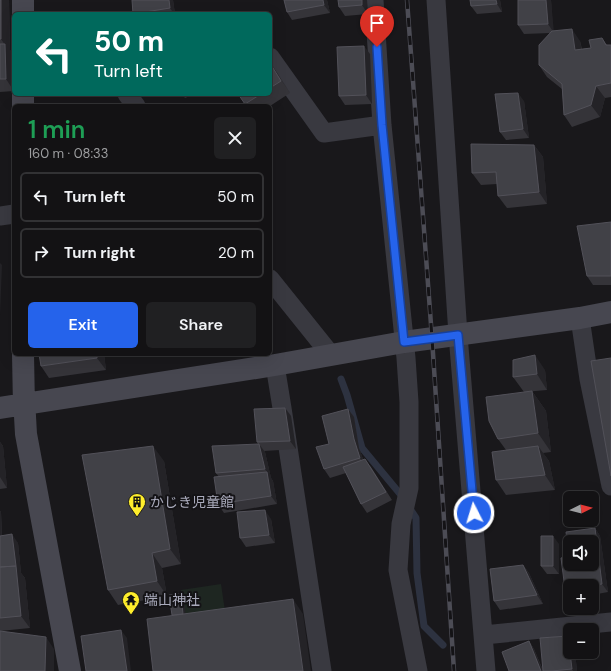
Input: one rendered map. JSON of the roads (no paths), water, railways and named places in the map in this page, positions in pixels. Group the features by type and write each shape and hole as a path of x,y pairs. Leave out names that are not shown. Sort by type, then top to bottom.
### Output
{"street":[{"path":"23,0 23,12"},
{"path":"374,0 382,125 409,402 409,488 401,524 398,570 418,671"},
{"path":"436,0 458,335 486,671"},
{"path":"272,60 324,133 382,125"},
{"path":"0,216 12,214"},
{"path":"272,281 331,355"},
{"path":"0,408 275,365 404,342 580,318 611,312"},
{"path":"580,318 588,379 611,486"},
{"path":"23,356 23,404 26,434 70,671"},
{"path":"275,365 322,671"},
{"path":"484,635 611,622"}],"waterway":[{"path":"341,379 362,448 401,495 416,518 417,573 424,626 443,645"}],"railway":[{"path":"407,0 432,338 454,671"}],"place":[{"name":"かじき児童館","path":"137,517"},
{"name":"端山神社","path":"131,615"}]}
